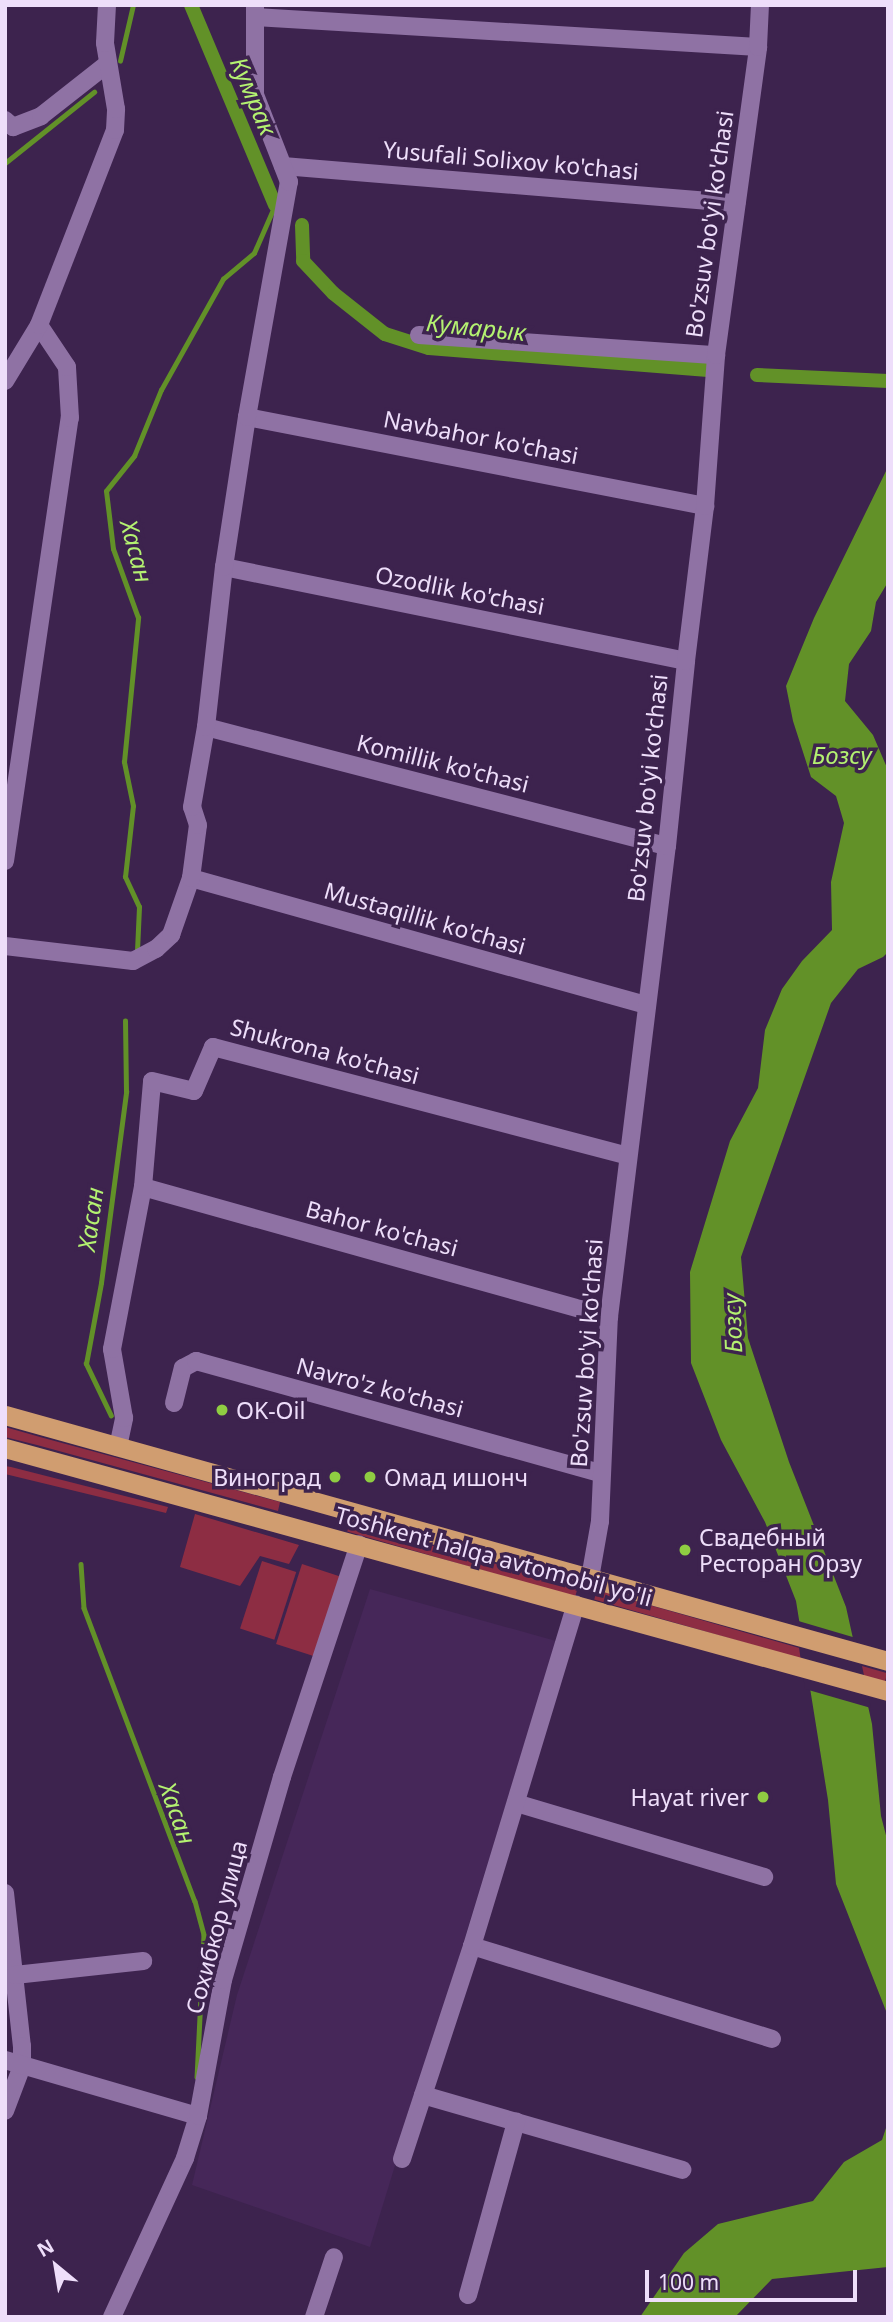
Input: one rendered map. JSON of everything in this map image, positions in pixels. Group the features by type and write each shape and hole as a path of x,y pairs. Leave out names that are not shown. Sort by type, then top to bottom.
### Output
{"highway":[{"name":"Toshkent halqa avtomobil yo'li","path":"5,1416 886,1661"},
{"name":"Toshkent halqa avtomobil yo'li","path":"5,1448 882,1690"},
{"path":"313,1532 321,1503"}],"street":[{"path":"5,381 39,325 115,130 116,110 107,64 107,5"},
{"name":"Bo'zsuv bo'yi ko'chasi","path":"590,1577 600,1521 609,1317 667,846 705,506 716,355 758,47 760,5"},
{"path":"5,946 133,961 156,949 171,935 191,878 198,825 192,807 206,727 224,567 247,416 289,182 255,95 255,11 758,47"},
{"path":"5,120 13,127 41,116 107,64"},
{"name":"Yusufali Solixov ko'chasi","path":"283,166 736,203"},
{"path":"5,861 70,418 67,367 39,325"},
{"path":"419,335 716,355"},
{"name":"Navbahor ko'chasi","path":"247,416 705,506"},
{"name":"Ozodlik ko'chasi","path":"224,567 686,661"},
{"name":"Komillik ko'chasi","path":"206,727 667,846"},
{"name":"Mustaqillik ko'chasi","path":"191,878 646,1005"},
{"name":"Shukrona ko'chasi","path":"118,1447 124,1418 111,1349 143,1188 152,1082 194,1091 213,1047 628,1156"},
{"name":"Bahor ko'chasi","path":"143,1188 609,1317"},
{"name":"Navro'z ko'chasi","path":"174,1402 183,1368 196,1361 601,1473"},
{"name":"Сохибкор улица","path":"112,2317 122,2290 167,2203 185,2158 198,2116 223,1980 282,1777 359,1544"},
{"path":"402,2159 472,1946 576,1604"},
{"path":"516,1803 764,1877"},
{"path":"5,1893 15,1975 13,2063 5,2111"},
{"path":"472,1946 772,2039"},
{"path":"15,1975 143,1961"},
{"path":"13,2063 198,2116"},
{"path":"423,2095 682,2170"},
{"path":"468,2295 516,2122"},
{"path":"314,2317 334,2257"}],"shaded area":[{"path":"5,1427 280,1502 278,1511 5,1437"},
{"path":"5,1466 168,1507 166,1513 5,1474"},
{"path":"195,1514 299,1545 289,1564 260,1556 240,1586 180,1567"},
{"path":"350,1522 578,1587 575,1597 347,1532"},
{"path":"262,1561 296,1572 274,1640 240,1629"},
{"path":"302,1564 341,1577 315,1657 276,1644"},
{"path":"370,1589 556,1641 370,2247 192,2185 237,1995"},
{"path":"597,1590 887,1673 885,1683 594,1600"}],"water":[{"name":"Бозсу","path":"888,467 888,582 876,602 871,631 849,664 845,701 873,735 888,770 888,952 858,969 831,1003 741,1257 748,1338 789,1462 846,1607 872,1724 881,1816 888,1843 888,2016 836,1884 828,1800 796,1601 765,1522 721,1440 691,1363 690,1272 730,1141 758,1088 765,1030 782,989 802,961 832,930 831,882 844,823 836,796 811,777 793,721 786,686 814,618"},
{"path":"888,2122 888,2267 772,2279 735,2317 640,2317 684,2253 718,2224 813,2201 844,2162 882,2140"}],"pier":[{"path":"795,1620 856,1638 871,1708 805,1689"}],"waterway":[{"path":"120,61 133,5"},
{"name":"Кумрак","path":"191,5 275,205"},
{"path":"5,163 94,92"},
{"name":"Хасан","path":"137,951 139,907 125,877 133,806 124,762 138,618 113,549 106,491 134,456 161,390 223,279 254,253 275,205"},
{"name":"Кумарык","path":"302,225 303,261 333,293 385,334 429,348 708,370"},
{"name":"Кумарык","path":"757,375 888,381"},
{"name":"Хасан","path":"111,1416 86,1364 101,1283 126,1092 125,1021"},
{"name":"Хасан","path":"81,1564 84,1608 195,1901 204,1935 197,2077"}],"place":[{"name":"OK-Oil","path":"222,1410"},
{"name":"Виноград","path":"335,1477"},
{"name":"Омад ишонч","path":"370,1477"},
{"name":"Свадебный Ресторан Орзу","path":"685,1550"},
{"name":"Hayat river","path":"763,1797"}]}
